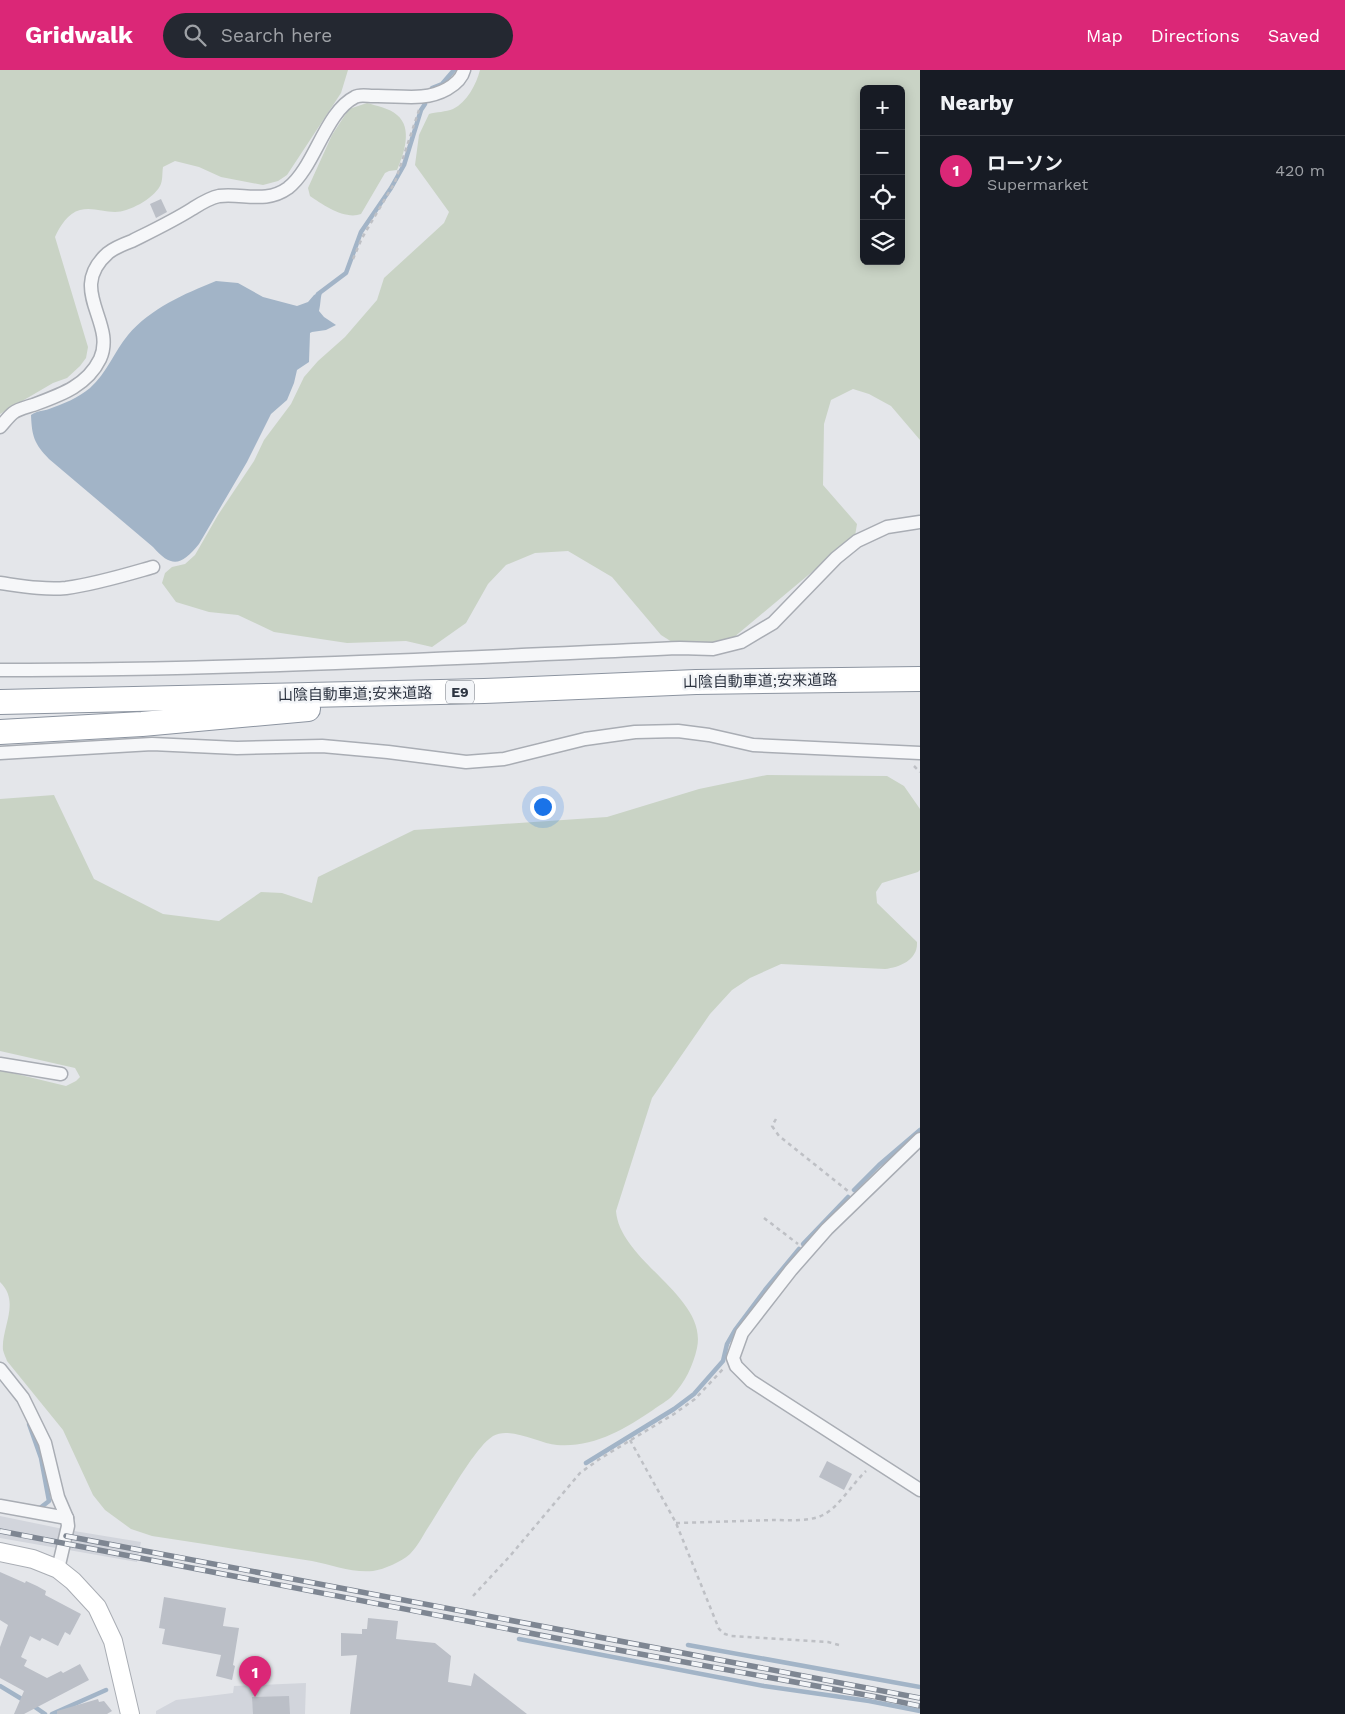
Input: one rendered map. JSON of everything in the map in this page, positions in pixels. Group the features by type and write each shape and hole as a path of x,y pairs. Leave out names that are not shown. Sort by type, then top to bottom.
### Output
{"highway":[{"name":"山陰自動車道;安来道路","path":"0,702 484,691 696,682 920,679"},
{"path":"0,687 275,690 334,695"},
{"path":"0,732 142,724 268,714 484,691"}],"street":[{"path":"0,427 14,412 69,391 93,369 100,357 103,339 90,286 92,276 99,263 109,252 179,217 208,199 219,196 247,198 275,195 289,187 304,168 335,117 346,103 357,96 424,97 436,95 453,86 464,70"},
{"path":"0,670 121,670 680,648 713,649 742,642 773,622 836,558 857,541 887,527 920,522"},
{"path":"0,583 30,588 65,588 109,580 154,567"},
{"path":"0,753 152,744 237,748 322,746 466,762 504,759 585,739 635,732 678,731 761,745 920,753"},
{"path":"0,1064 60,1074"},
{"path":"920,1140 858,1200 791,1270 742,1333 733,1358 736,1366 752,1381 920,1490"},
{"path":"0,1369 23,1398 45,1443 58,1497 68,1518 68,1526 58,1569"},
{"path":"0,1506 68,1518"},
{"path":"0,1552 33,1559 58,1569 73,1580 97,1607 113,1641 130,1714"}],"path":[{"path":"353,259 362,238 395,182 424,97"},
{"path":"776,1119 772,1126 779,1136 858,1200"},
{"path":"764,1218 807,1252"},
{"path":"473,1596 510,1556 580,1473 695,1399 733,1358"},
{"path":"630,1440 676,1523 719,1629 725,1634 828,1642 839,1645"},
{"path":"676,1523 816,1517 824,1515 877,1462"}],"shaded area":[{"path":"0,1516 141,1542 137,1562 0,1538"},
{"path":"306,1683 305,1714 156,1714 156,1711 176,1700 233,1693 234,1686"}],"green space":[{"path":"0,70 348,70 341,93 287,175 278,181 263,185 221,177 199,167 175,161 163,167 162,179 157,191 140,204 127,210 115,212 89,209 80,210 68,217 55,237 88,347 86,358 67,378 53,383 0,414"},
{"path":"480,70 920,70 920,440 891,406 869,394 853,389 831,400 824,424 823,485 857,524 855,536 733,638 709,645 672,642 661,635 612,577 568,551 535,553 506,565 488,584 466,623 432,647 406,641 347,643 274,632 238,615 209,612 176,602 162,583 165,573 172,567 185,564 195,555 218,515 254,461 264,440 291,404 304,377 318,361 345,337 377,300 384,278 444,223 449,212 415,165 419,135 429,114 450,110 458,106 473,87"},
{"path":"367,103 387,109 397,115 405,127 406,141 397,170 385,173 361,214 348,215 334,211 315,200 310,196 308,188 332,135 349,109"},
{"path":"767,775 887,776 904,786 920,809 920,870 882,883 876,892 877,903 917,942 917,948 911,958 891,968 781,964 750,978 732,990 710,1014 652,1098 616,1211 621,1229 632,1247 677,1295 690,1312 697,1329 697,1348 693,1361 685,1379 673,1395 620,1430 608,1436 583,1443 557,1445 508,1433 500,1433 493,1436 471,1460 419,1543 406,1557 383,1569 373,1571 350,1570 312,1561 152,1536 131,1529 105,1510 93,1495 63,1430 7,1361 3,1350 10,1307 6,1290 0,1282 0,1070 66,1086 80,1077 75,1068 0,1051 0,799 54,795 94,879 163,914 219,921 261,892 282,893 312,903 318,877 414,830 607,817 699,789"}],"water":[{"path":"216,281 238,283 263,297 297,306 308,302 314,295 323,290 319,311 336,325 326,330 310,333 309,362 297,370 287,400 271,414 247,462 199,544 187,556 177,562 166,559 49,459 35,439 31,415 65,403 85,392 101,376 128,335 137,325 158,309"}],"building":[{"path":"161,199 167,212 156,218 150,204"},
{"path":"827,1461 852,1474 844,1490 819,1477"},
{"path":"0,1572 37,1586 46,1591 45,1595 81,1614 70,1635 65,1632 58,1646 42,1638 40,1641 30,1636 21,1657 27,1660 24,1666 47,1678 61,1671 63,1673 80,1664 89,1680 24,1714 14,1714 24,1691 0,1678 0,1647 8,1625 0,1620"},
{"path":"164,1597 226,1608 223,1626 239,1628 232,1680 216,1676 221,1655 162,1644 165,1629 159,1628"},
{"path":"368,1618 398,1621 396,1639 435,1643 451,1656 448,1682 471,1686 474,1673 527,1714 350,1714 357,1655 341,1656 341,1633 362,1634 362,1629 367,1629"},
{"path":"289,1696 290,1714 253,1714 252,1697"},
{"path":"98,1699 99,1702 104,1701 112,1711 107,1714 57,1714 57,1711"}],"waterway":[{"path":"432,89 442,84 454,70"},
{"path":"318,294 346,273 361,232 404,165 421,110 425,104"},
{"path":"854,1190 879,1165 920,1130"},
{"path":"803,1244 848,1197"},
{"path":"586,1463 674,1409 694,1394 723,1361 727,1344 735,1330 799,1249"},
{"path":"29,1424 41,1458 49,1501 40,1508 37,1508"},
{"path":"519,1639 764,1686 869,1701 920,1711"},
{"path":"688,1645 920,1687"},
{"path":"0,1686 25,1701"},
{"path":"52,1714 106,1690"},
{"path":"32,1705 45,1714"}],"railway":[{"path":"0,1531 607,1648 920,1706"},
{"path":"66,1536 920,1698"}],"place":[{"name":"ローソン","path":"255,1697"}]}
